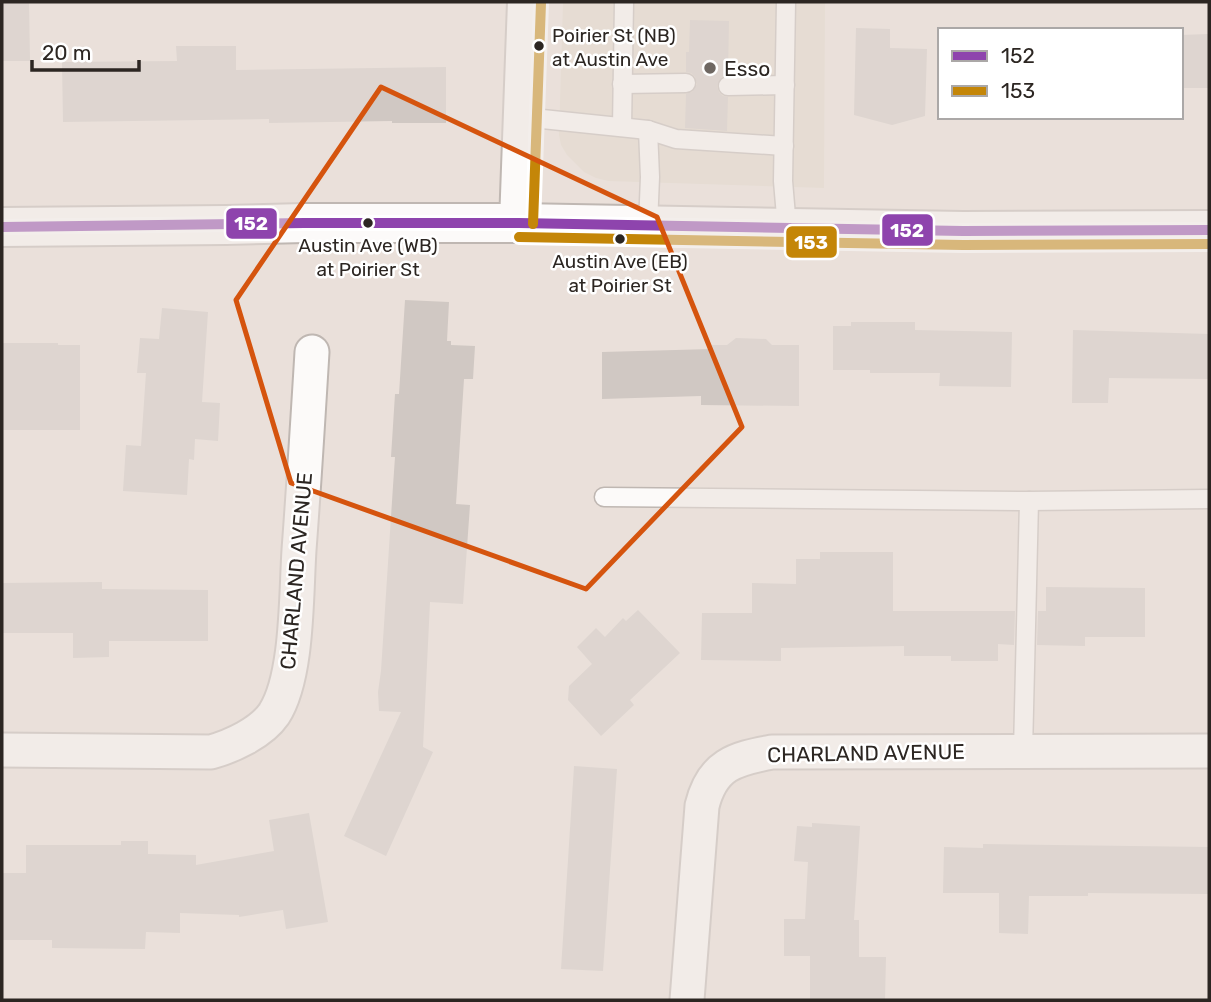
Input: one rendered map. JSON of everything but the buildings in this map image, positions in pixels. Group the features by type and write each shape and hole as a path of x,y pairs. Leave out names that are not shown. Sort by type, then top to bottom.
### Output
{"main road":[{"path":"519,223 527,2"},
{"path":"2,227 519,223 963,231 1209,230"}],"street":[{"name":"CHARLAND AVENUE","path":"2,750 211,752 234,745 273,715 283,695 293,645 312,352"},
{"name":"CHARLAND AVENUE","path":"687,1000 705,792 713,778 726,766 744,757 772,752 1209,751"}],"lane":[{"path":"622,127 624,2"},
{"path":"786,2 783,181 787,228"},
{"path":"622,84 686,83"},
{"path":"728,86 785,85"},
{"path":"523,117 649,130 677,139 784,146"},
{"path":"648,225 649,130"},
{"path":"604,497 1029,502 1209,499"},
{"path":"1023,751 1029,502"}],"highlighted area":[{"path":"381,87 657,217 742,427 586,589 291,483 236,300"}],"shaded area":[{"path":"563,2 825,2 824,188 608,181 584,172 567,155 559,135"}],"transit line":[{"name":"153","path":"533,224 541,3"},
{"name":"152","path":"2,227 519,223 963,231 1209,230"},
{"name":"153","path":"519,237 963,245 1209,244"}],"place":[{"name":"Poirier St (NB) at Austin Ave","path":"539,46"},
{"name":"Esso","path":"710,68"},
{"name":"Austin Ave (WB) at Poirier St","path":"368,223"},
{"name":"Austin Ave (EB) at Poirier St","path":"620,239"}]}
